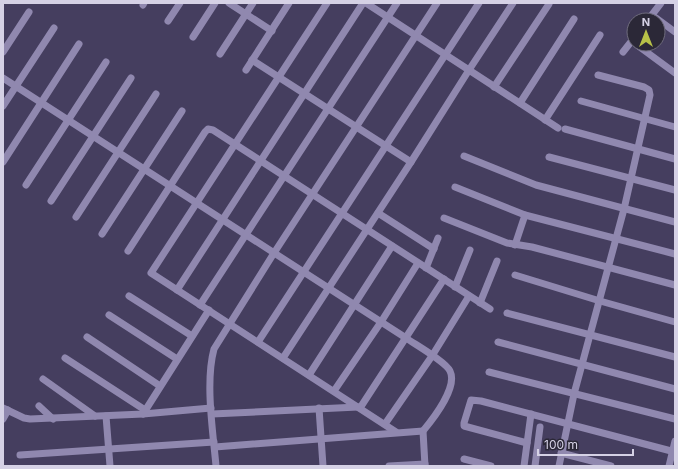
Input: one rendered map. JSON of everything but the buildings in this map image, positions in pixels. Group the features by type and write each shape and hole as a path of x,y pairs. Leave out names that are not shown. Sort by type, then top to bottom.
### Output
{"street":[{"path":"168,21 180,3"},
{"path":"193,37 216,3"},
{"path":"229,3 272,30"},
{"path":"220,54 253,3"},
{"path":"246,70 289,3"},
{"path":"327,3 151,273 396,432"},
{"path":"177,290 365,3 561,129 675,159"},
{"path":"200,305 397,3"},
{"path":"216,466 211,411 212,359 214,349 312,194 437,3"},
{"path":"258,342 479,3"},
{"path":"283,358 513,3"},
{"path":"654,12 660,3"},
{"path":"494,87 548,4"},
{"path":"3,52 29,12"},
{"path":"520,103 574,19"},
{"path":"666,25 675,32"},
{"path":"3,106 54,28"},
{"path":"546,120 600,35"},
{"path":"3,162 79,44"},
{"path":"623,52 626,48"},
{"path":"646,52 675,73"},
{"path":"252,60 411,162"},
{"path":"26,185 106,62"},
{"path":"558,466 574,394 624,208 650,95 647,88 598,75"},
{"path":"3,78 406,338 448,368 451,372 452,381 450,390 435,415 423,431 425,465 389,466"},
{"path":"51,201 131,78"},
{"path":"76,217 156,94"},
{"path":"581,101 645,120 675,127"},
{"path":"102,234 182,111"},
{"path":"128,251 208,129 213,130 490,309"},
{"path":"464,156 536,185 675,222"},
{"path":"549,157 675,190"},
{"path":"455,187 525,215 675,254"},
{"path":"378,213 434,249"},
{"path":"515,245 525,215"},
{"path":"444,218 507,243 526,245 675,285"},
{"path":"426,268 438,238"},
{"path":"309,375 392,246"},
{"path":"455,286 470,250"},
{"path":"480,303 497,260"},
{"path":"334,391 381,322 418,263"},
{"path":"515,275 675,322"},
{"path":"359,407 444,279"},
{"path":"129,296 192,336"},
{"path":"385,424 432,356 469,296"},
{"path":"144,412 209,310"},
{"path":"507,313 675,357"},
{"path":"109,315 177,359"},
{"path":"87,337 160,386"},
{"path":"498,342 675,389"},
{"path":"65,358 144,412"},
{"path":"489,372 675,419"},
{"path":"43,379 95,416"},
{"path":"527,443 466,428 464,423 470,402 474,400 674,451"},
{"path":"39,406 53,419"},
{"path":"3,420 6,409 24,418 53,419 144,412 359,407"},
{"path":"319,408 323,466"},
{"path":"524,466 531,414"},
{"path":"106,416 110,466"},
{"path":"535,466 540,426"},
{"path":"20,455 214,445 423,431"},
{"path":"669,466 674,451 675,441"},
{"path":"561,453 611,466"},
{"path":"464,459 491,466"}]}
